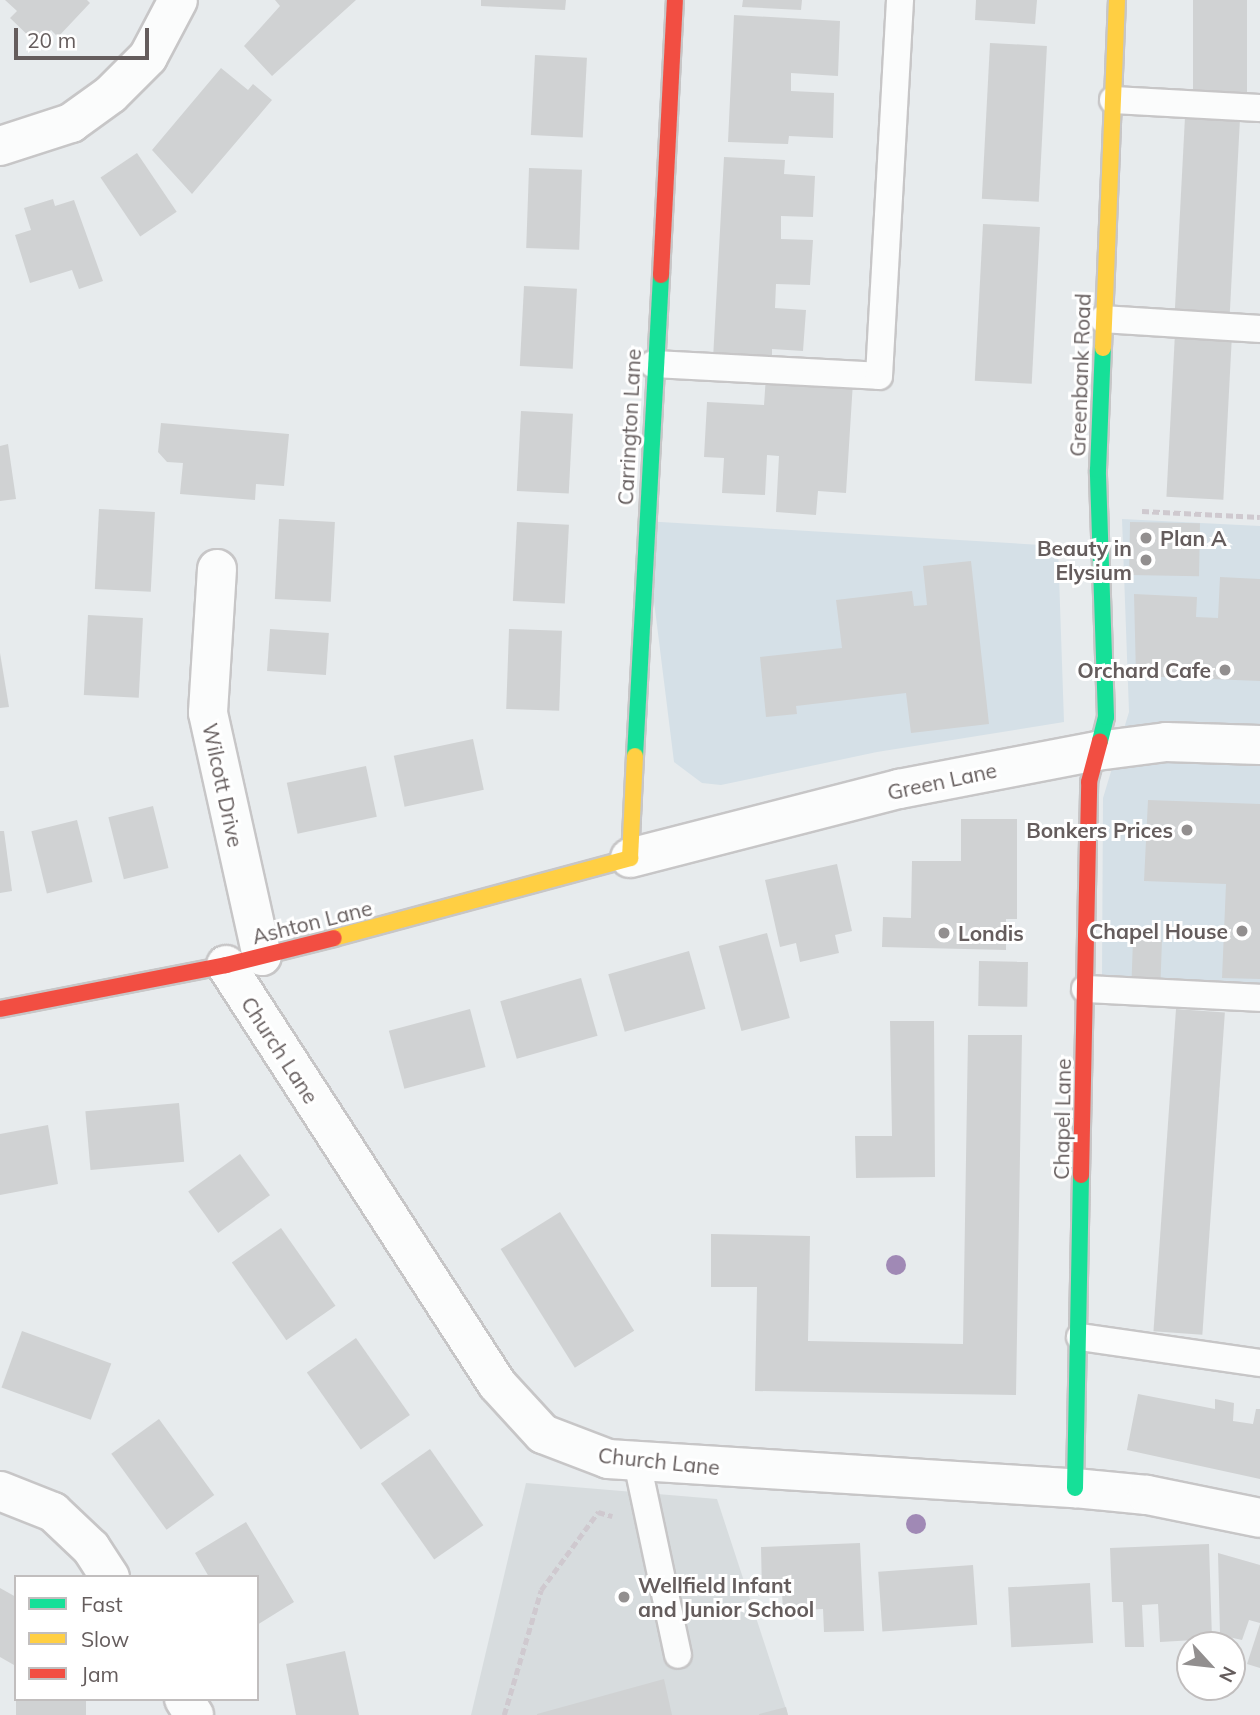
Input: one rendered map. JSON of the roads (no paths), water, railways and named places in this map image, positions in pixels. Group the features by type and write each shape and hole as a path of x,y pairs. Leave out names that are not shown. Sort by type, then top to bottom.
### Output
{"main road":[{"name":"Carrington Lane","path":"630,858 653,364 675,0"},
{"name":"Greenbank Road","path":"1097,751 1107,717 1098,509 1102,319 1117,0"},
{"name":"Chapel Lane","path":"1075,1489 1089,782 1097,751"},
{"name":"Ashton Lane","path":"0,1009 226,965 630,858"}],"street":[{"path":"0,146 72,123 111,94 148,57 178,0"},
{"name":"Wilcott Drive","path":"217,569 208,713 262,956"},
{"name":"Green Lane","path":"630,858 899,789 1097,751 1166,742 1260,745"},
{"name":"Church Lane","path":"226,965 518,1411 543,1434 567,1447 636,1462 1147,1495 1260,1518"},
{"path":"0,1491 53,1512 92,1548 109,1575"}],"lane":[{"path":"653,364 879,376 900,0"},
{"path":"1113,100 1260,108"},
{"path":"1102,319 1260,329"},
{"path":"1084,989 1260,998"},
{"path":"1080,1337 1260,1363"},
{"path":"636,1462 647,1524 678,1656"}],"place":[{"name":"Plan A","path":"1146,538"},
{"name":"Beauty in Elysium","path":"1146,560"},
{"name":"Orchard Cafe","path":"1225,670"},
{"name":"Bonkers Prices","path":"1187,830"},
{"name":"Chapel House","path":"1242,931"},
{"name":"Londis","path":"944,933"},
{"name":"Wellfield Infant and Junior School","path":"624,1597"}]}
